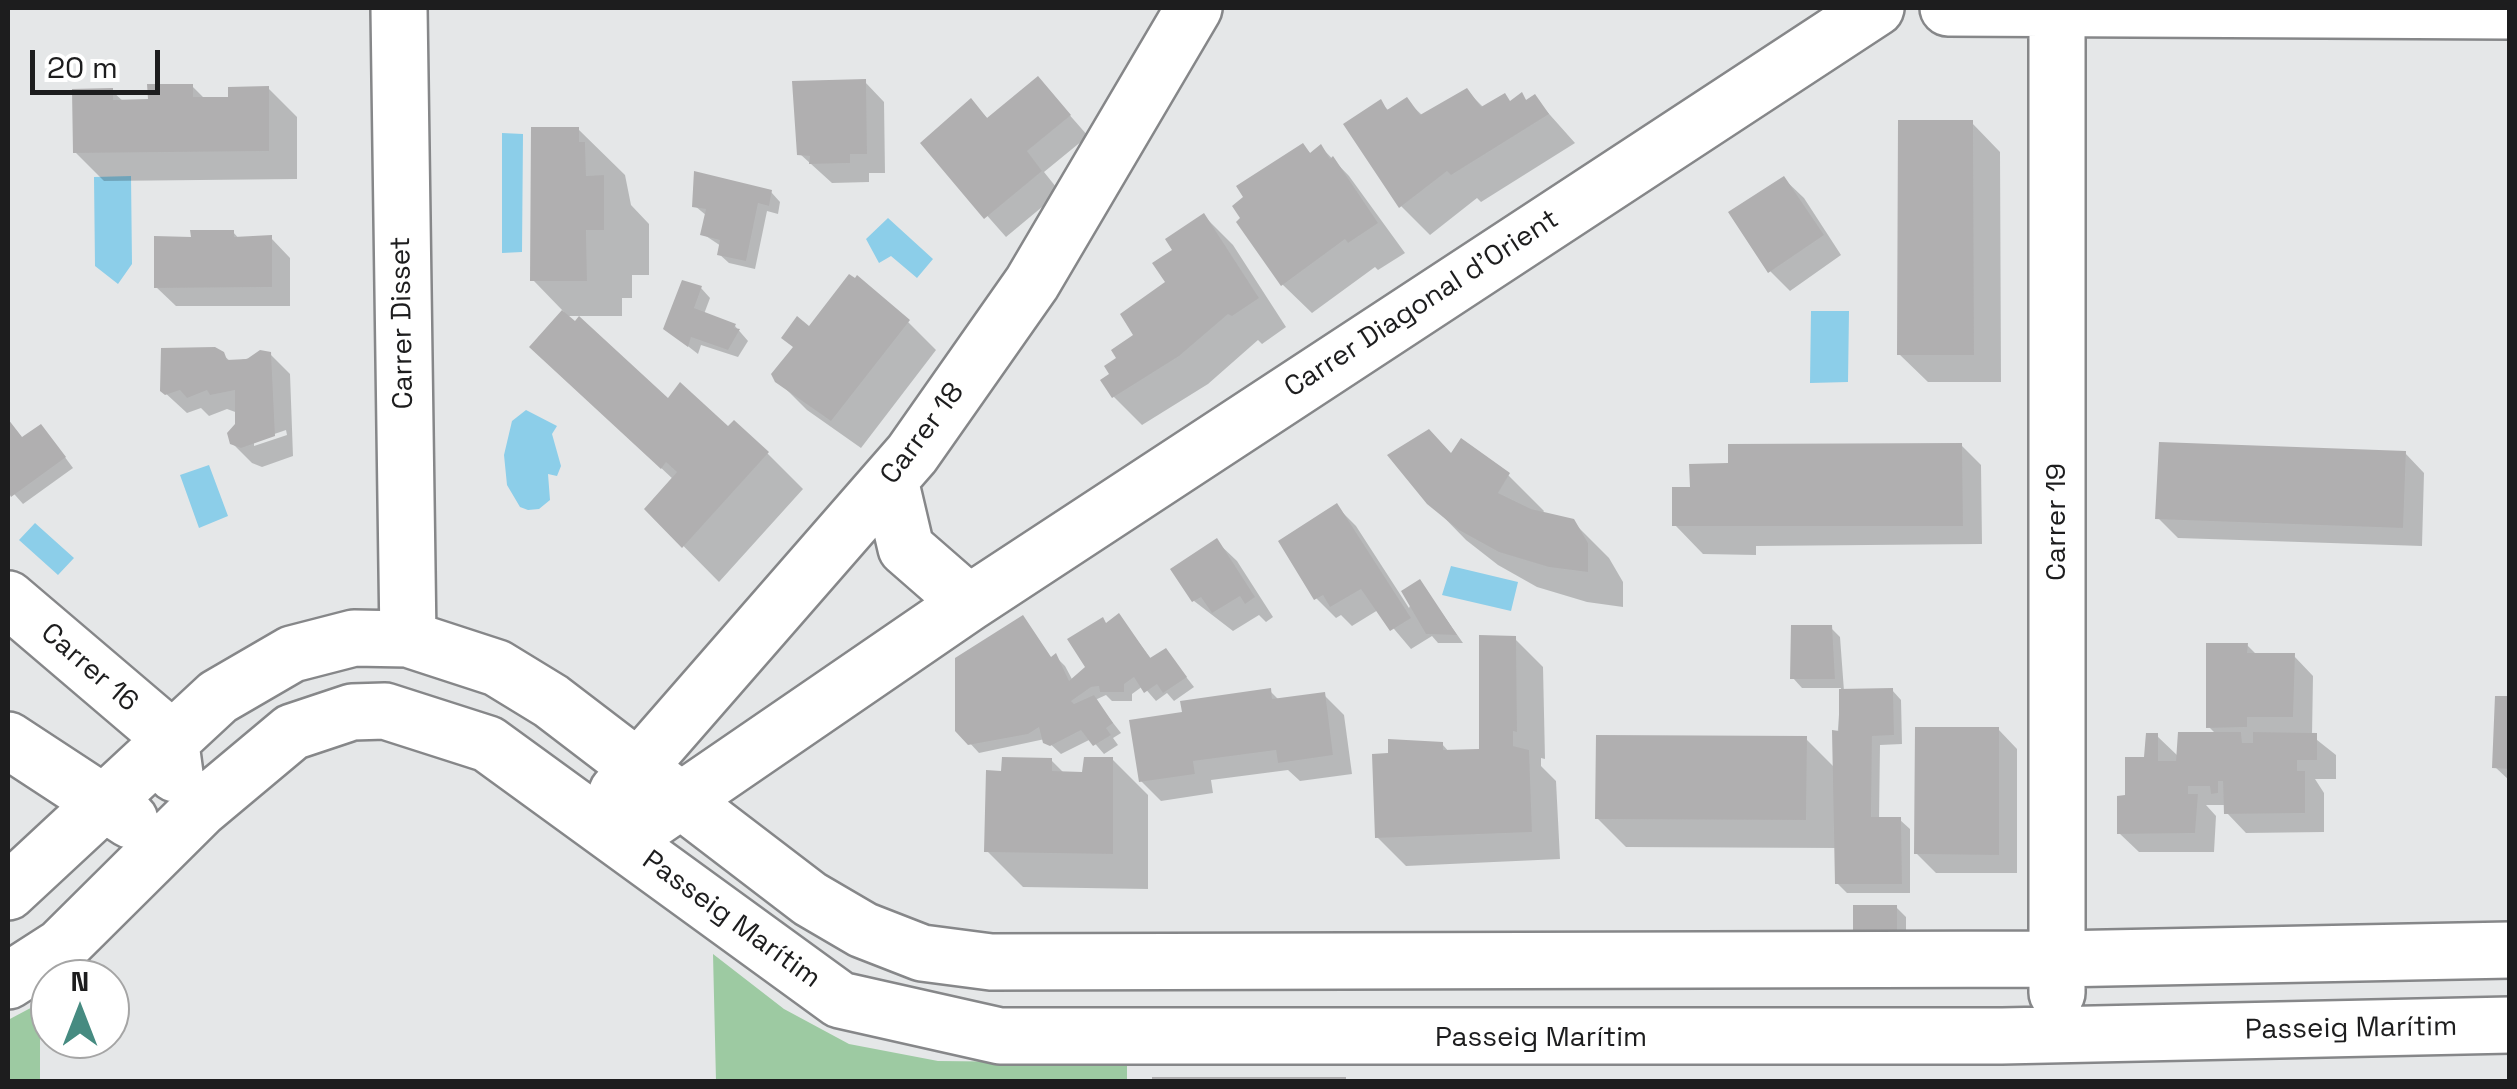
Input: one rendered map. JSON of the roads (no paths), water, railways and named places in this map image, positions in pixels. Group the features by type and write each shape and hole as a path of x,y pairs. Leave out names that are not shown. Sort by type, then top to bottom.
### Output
{"street":[{"name":"Carrer Disset","path":"399,8 408,639"},
{"name":"Carrer 18","path":"612,831 639,765 695,706 890,480 1032,283 1194,8"},
{"name":"Carrer Diagonal d'Orient","path":"683,798 969,603 1876,8"},
{"path":"1948,8 2510,12"},
{"name":"Carrer 19","path":"2056,9 2058,1036"},
{"path":"890,480 906,548 969,603"},
{"name":"Carrer 16","path":"8,598 170,738"},
{"path":"8,892 102,799 218,696 292,654 354,638 408,639 497,668 566,710 810,899 863,930 922,953 991,962 2056,959 2510,950"},
{"name":"Passeig Marítim","path":"8,961 292,732 352,712 386,711 488,744 840,1000 1000,1036 2058,1036 2510,1025"},
{"path":"8,729 156,838"},
{"name":"Passeig Marítim","path":"8,981 61,947 156,838 174,786 170,738"},
{"name":"Passeig Marítim","path":"612,831 683,798"}],"water":[{"path":"502,133 523,134 522,252 502,253"},
{"path":"131,176 132,264 118,284 95,266 94,177"},
{"path":"888,218 933,259 917,278 891,256 879,263 866,239"},
{"path":"1811,311 1849,311 1848,382 1810,383"},
{"path":"526,410 557,426 552,434 561,466 557,476 548,474 550,500 539,509 528,510 520,507 507,485 504,455 512,421"},
{"path":"209,465 228,516 199,528 180,475"},
{"path":"35,523 74,558 58,575 19,540"},
{"path":"1451,566 1518,582 1511,611 1442,595"}]}
